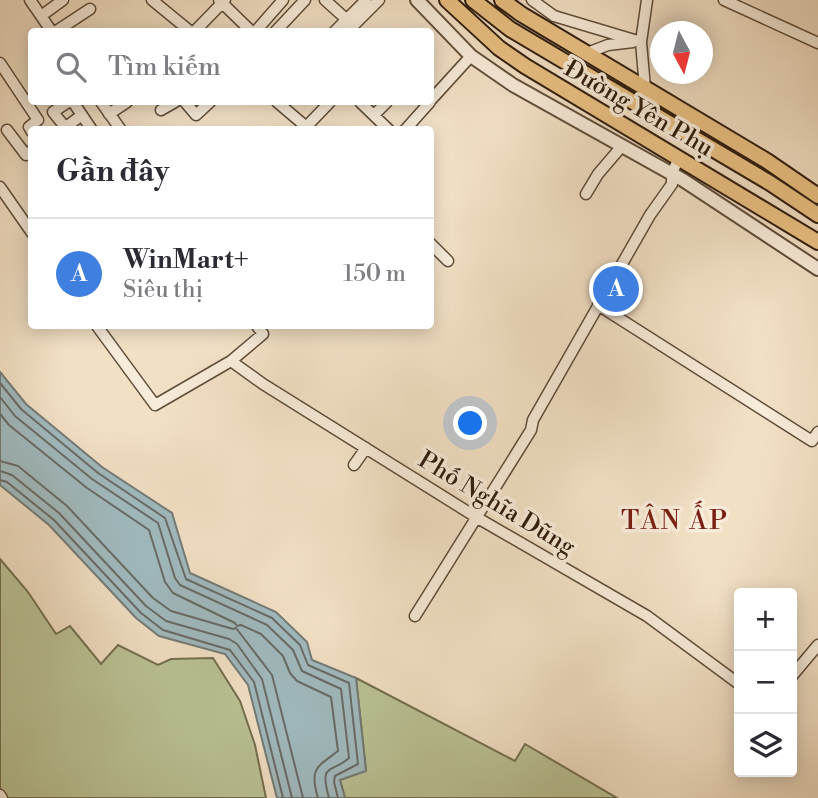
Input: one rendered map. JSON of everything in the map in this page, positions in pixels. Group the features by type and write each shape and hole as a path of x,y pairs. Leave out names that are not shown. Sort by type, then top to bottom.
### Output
{"main road":[{"name":"Đường Yên Phụ","path":"447,0 499,48 524,66 818,242"},
{"name":"Đường Yên Phụ","path":"473,0 510,29 770,183 818,215"},
{"name":"Đường Yên Phụ","path":"502,0 767,161 818,196"}],"street":[{"path":"30,0 50,28"},
{"path":"41,16 63,0"},
{"path":"152,0 188,28"},
{"path":"258,28 283,0"},
{"path":"279,28 305,0"},
{"path":"325,0 351,27"},
{"path":"351,27 366,0"},
{"path":"351,27 379,0"},
{"path":"416,0 471,57 513,85 622,146 818,269"},
{"path":"532,0 554,16 641,41"},
{"path":"645,88 641,41 647,0"},
{"path":"724,0 818,43"},
{"path":"197,28 222,1 250,28"},
{"path":"59,28 90,9"},
{"path":"587,53 615,43 641,41"},
{"path":"434,97 471,57"},
{"path":"0,63 38,120 30,126"},
{"path":"62,126 53,111 64,105"},
{"path":"73,105 89,126"},
{"path":"103,105 118,126"},
{"path":"110,114 123,105"},
{"path":"161,110 170,105"},
{"path":"188,105 196,115 207,105"},
{"path":"281,105 306,126"},
{"path":"310,126 327,105"},
{"path":"364,105 385,126"},
{"path":"374,114 384,105"},
{"path":"408,126 427,105"},
{"path":"66,126 82,115"},
{"path":"7,130 26,155 28,153"},
{"path":"586,194 598,174 622,146"},
{"path":"415,616 531,430 533,421 650,215 686,162"},
{"path":"676,179 686,162"},
{"path":"0,187 28,227"},
{"path":"434,247 448,261"},
{"path":"598,305 815,437"},
{"path":"99,329 155,405 231,360 264,334 260,329"},
{"name":"Phố Nghĩa Dũng","path":"231,360 263,384 476,517 647,616 734,680"},
{"path":"354,465 366,448"},
{"path":"797,670 818,645"}],"green space":[{"path":"0,559 28,592 56,634 70,626 101,664 118,645 158,665 171,659 213,658 240,701 255,745 266,798 0,798"},
{"path":"356,678 515,761 525,744 617,798 345,798 340,780 366,770"}],"water":[{"path":"0,372 26,404 102,467 172,513 190,573 276,612 307,642 312,660 356,678 366,771 340,780 345,798 277,798 248,685 225,654 159,636 136,618 49,525 0,485"}],"place":[{"name":"WinMart+","path":"616,289"}],"district":[{"name":"TÂN ẤP","path":"675,520"}]}
